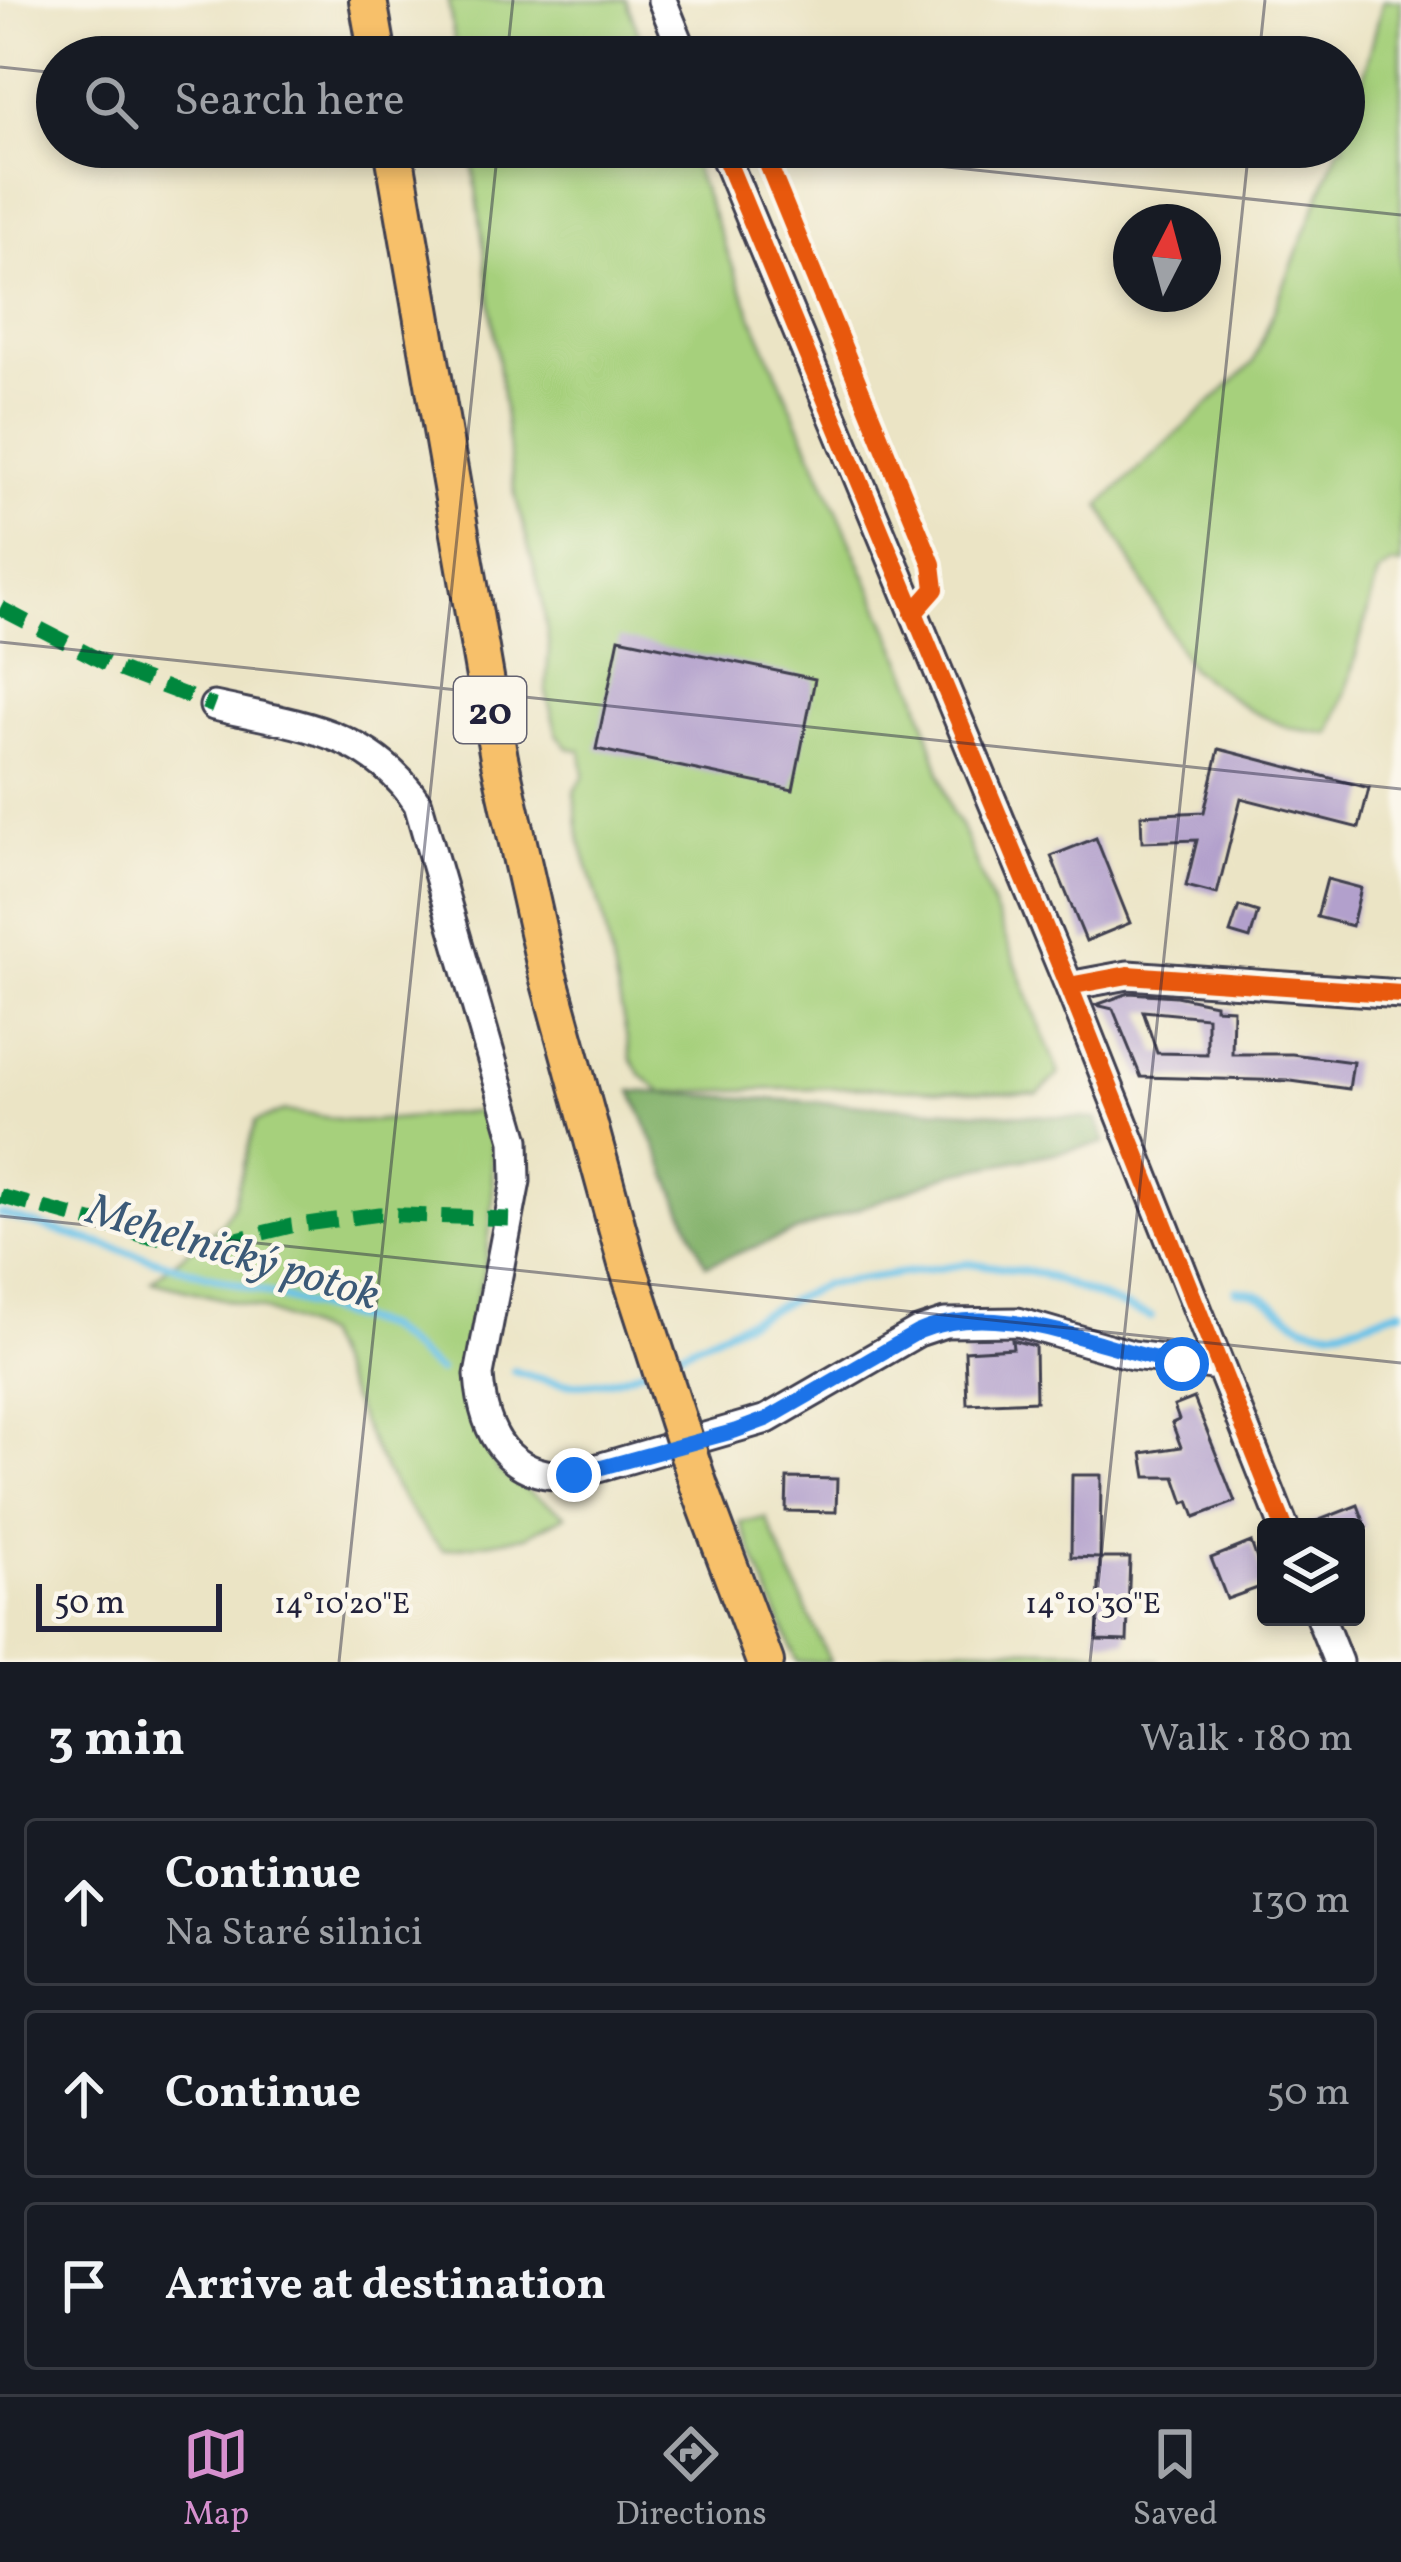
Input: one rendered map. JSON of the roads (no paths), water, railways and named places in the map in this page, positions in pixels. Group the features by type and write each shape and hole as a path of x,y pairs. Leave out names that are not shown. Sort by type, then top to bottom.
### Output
{"main road":[{"path":"368,0 375,36"},
{"name":"20","path":"397,168 472,617 547,972 627,1264 699,1486 765,1662"}],"street":[{"path":"662,0 677,36"},
{"path":"730,168 1070,986 1280,1518"},
{"path":"214,706 311,728 358,746 392,769 423,816 514,1140 516,1181 479,1376 485,1414 500,1446 524,1467 554,1477 595,1472 735,1431 791,1407 918,1332 945,1324 1018,1322 1132,1355 1220,1366"},
{"path":"1070,986 1128,975 1401,994"},
{"path":"1324,1626 1338,1662"}],"waterway":[{"name":"Mehelnický potok","path":"0,1214 385,1328 438,1371"},
{"name":"Mehelnický potok","path":"669,1357 823,1285 971,1263 1041,1274 1151,1317"},
{"name":"Mehelnický potok","path":"1236,1290 1258,1294 1295,1320 1316,1328 1353,1325 1401,1310"},
{"name":"Mehelnický potok","path":"514,1371 582,1384 615,1379 650,1366"}]}
